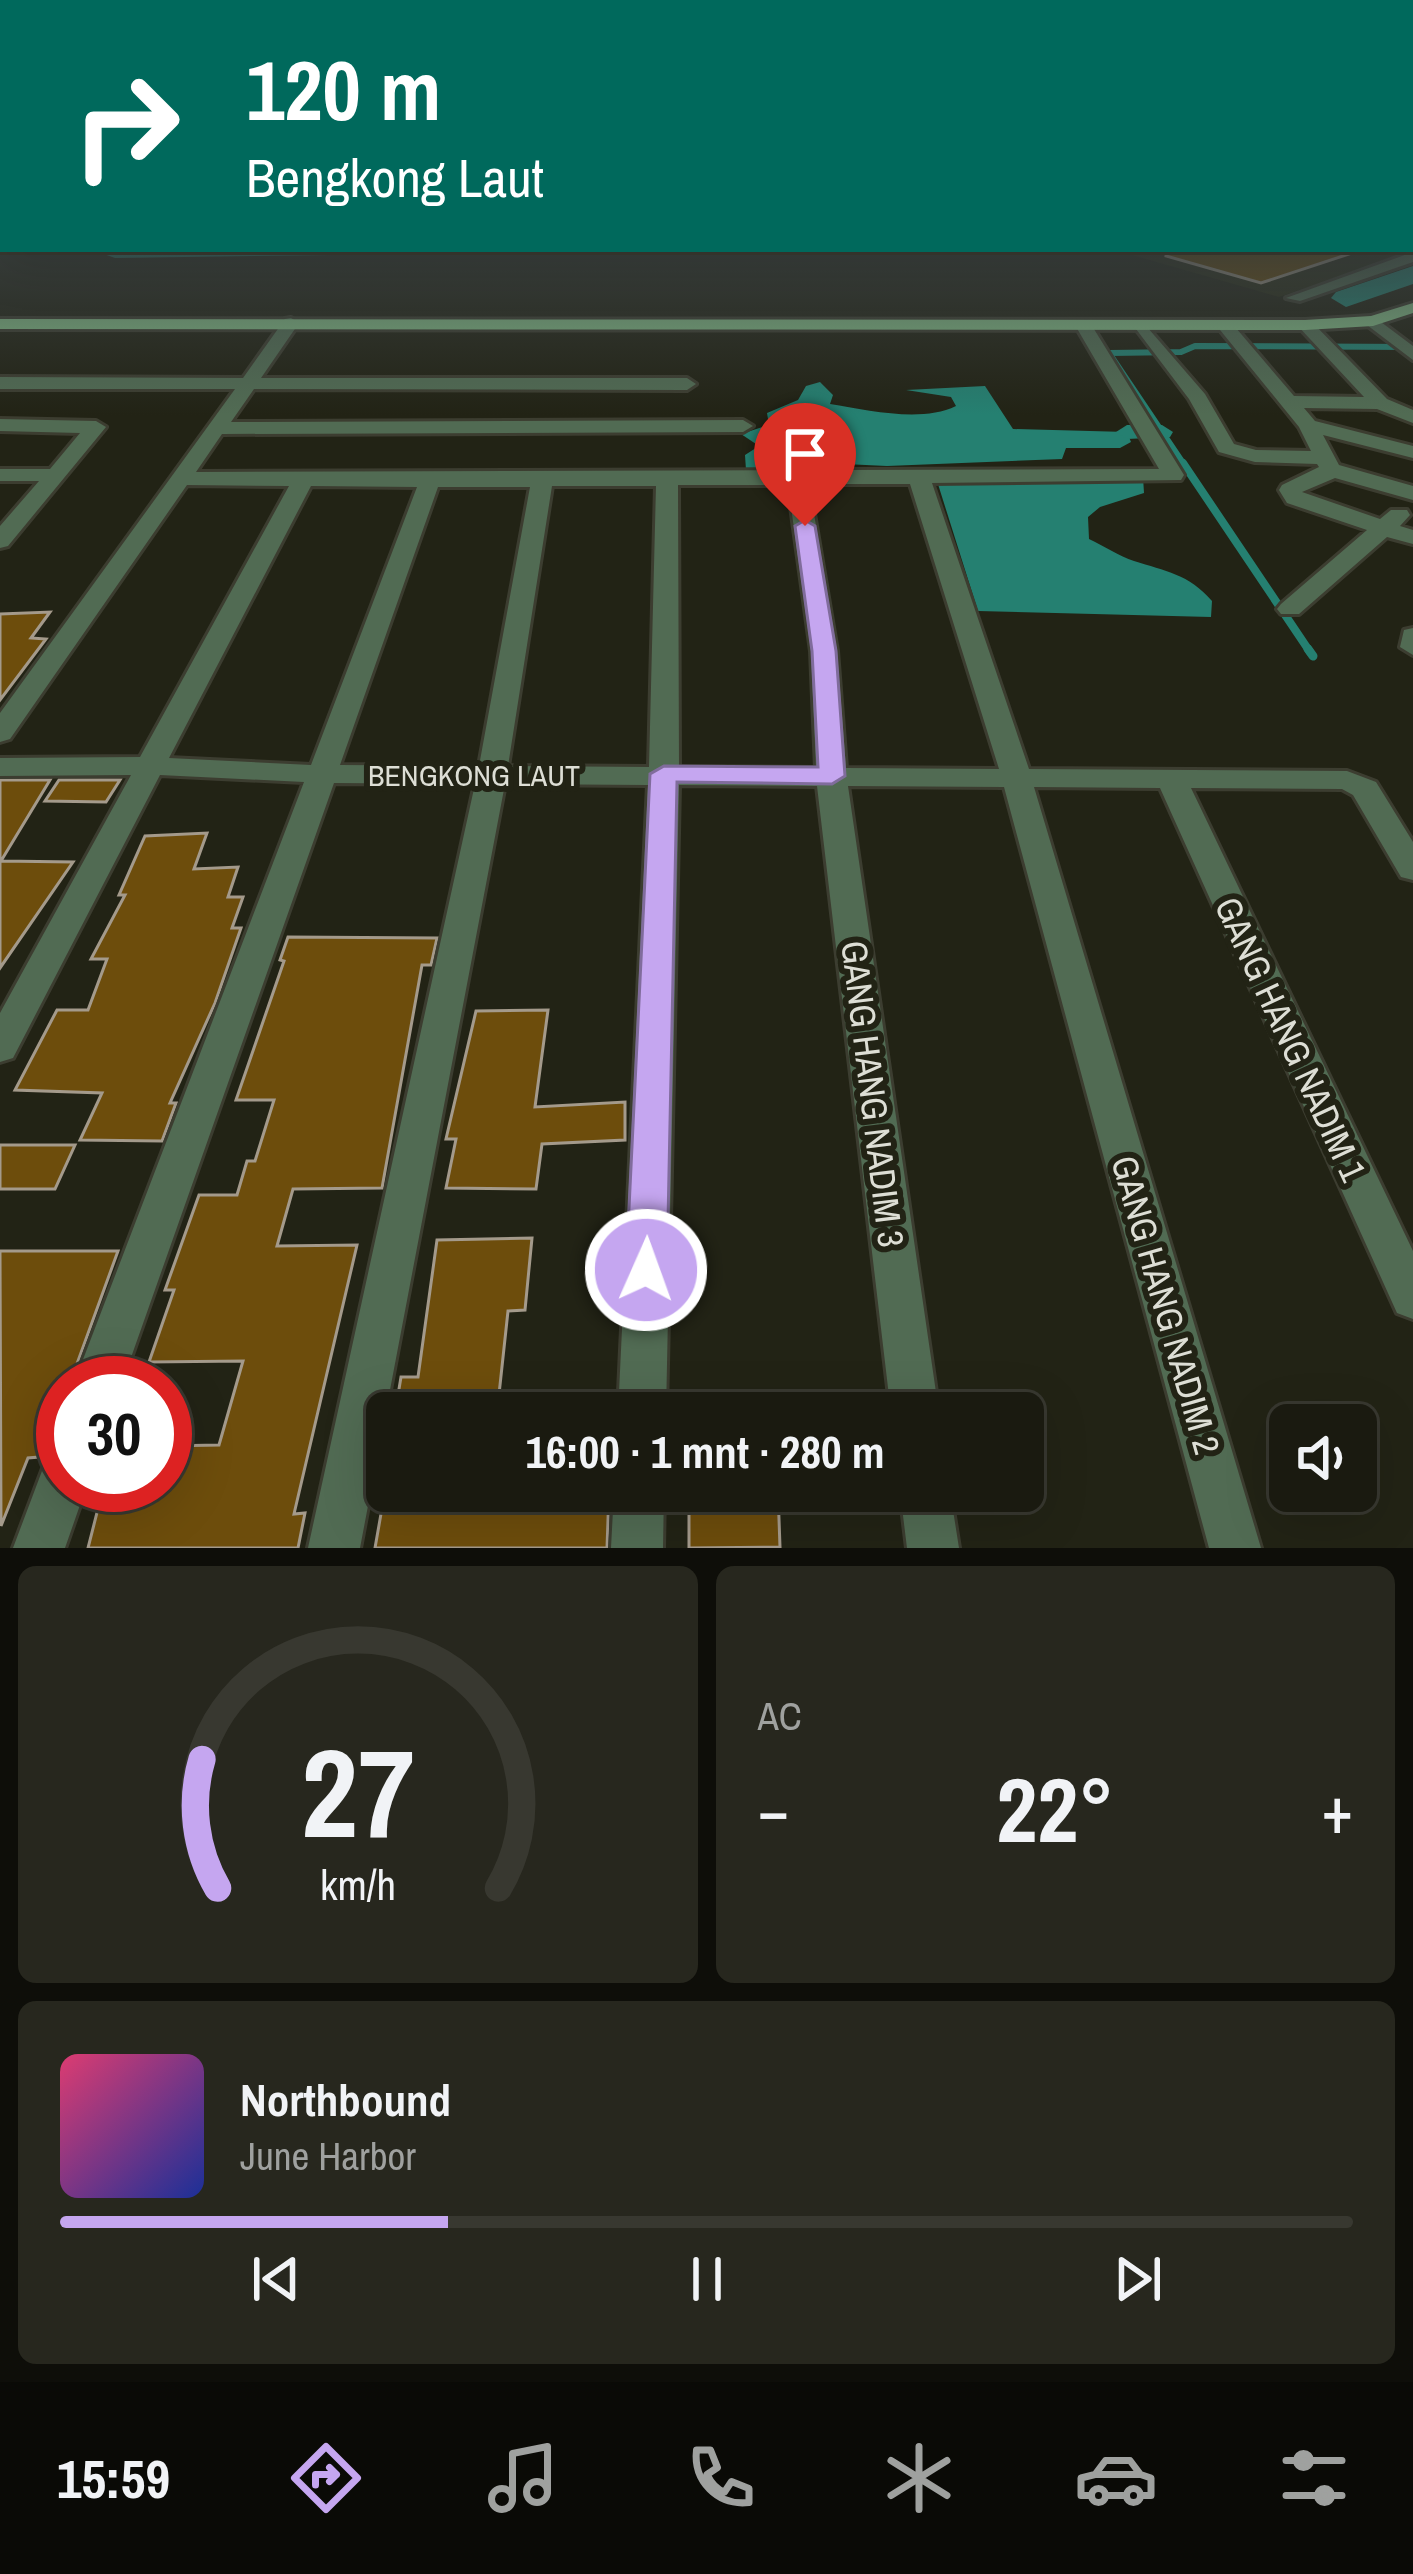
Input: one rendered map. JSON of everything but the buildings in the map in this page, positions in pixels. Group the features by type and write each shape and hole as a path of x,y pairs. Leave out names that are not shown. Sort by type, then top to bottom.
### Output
{"main road":[{"path":"0,324 1141,325 1233,337 1315,337 1413,308"}],"street":[{"path":"1294,298 1377,270"},
{"path":"1373,321 1404,347"},
{"path":"0,733 291,323"},
{"path":"180,478 542,481 1173,475 1083,325"},
{"path":"1141,325 1198,398 1226,448 1255,456 1328,463 1413,493"},
{"path":"1233,337 1308,425 1328,463"},
{"path":"1315,337 1380,403"},
{"path":"0,383 687,384"},
{"path":"1288,402 1380,403 1413,417"},
{"path":"0,425 96,427 2,535"},
{"path":"1308,425 1413,452"},
{"path":"215,428 743,426"},
{"path":"1328,463 1290,494 1413,537"},
{"path":"0,476 57,475"},
{"name":"GANG HANG NADIM 3","path":"797,476 824,651 832,776 912,1392"},
{"name":"GANG HANG NADIM 2","path":"918,476 1016,776 1235,1548"},
{"path":"643,1392 664,774 667,478"},
{"path":"0,1048 303,480"},
{"path":"108,1356 430,481"},
{"path":"334,1548 492,776 542,481"},
{"path":"1290,609 1413,503"},
{"path":"1413,636 1413,647"},
{"name":"BENGKONG LAUT","path":"0,767 150,766 492,776 1354,780 1365,789 1413,869"},
{"name":"GANG HANG NADIM 1","path":"1171,778 1413,1299"},
{"path":"39,1548 52,1512"},
{"path":"637,1548 638,1512"},
{"path":"928,1512 933,1548"}],"shaded area":[{"path":"1185,270 1357,270 1279,297"}],"water":[{"path":"820,382 833,395 830,404 911,414 956,406 951,397 906,390 985,386 1013,429 1127,432 1131,442 1120,448 1066,448 1062,459 887,466 801,462 795,469 746,470 745,455 759,446 741,434 769,425 767,413 798,400 806,386"},
{"path":"1143,477 1144,493 1100,507 1088,517 1089,539 1194,585 1212,601 1211,617 978,611 937,481"}],"waterway":[{"path":"1346,298 1413,274"},
{"path":"1185,466 1109,353 1181,352 1195,346 1413,347"},
{"path":"1127,432 1162,432"},
{"path":"1183,463 1310,652"},
{"path":"1308,649 1313,656"}],"route":[{"path":"646,1270 664,774 832,776 824,651 805,526"}]}
